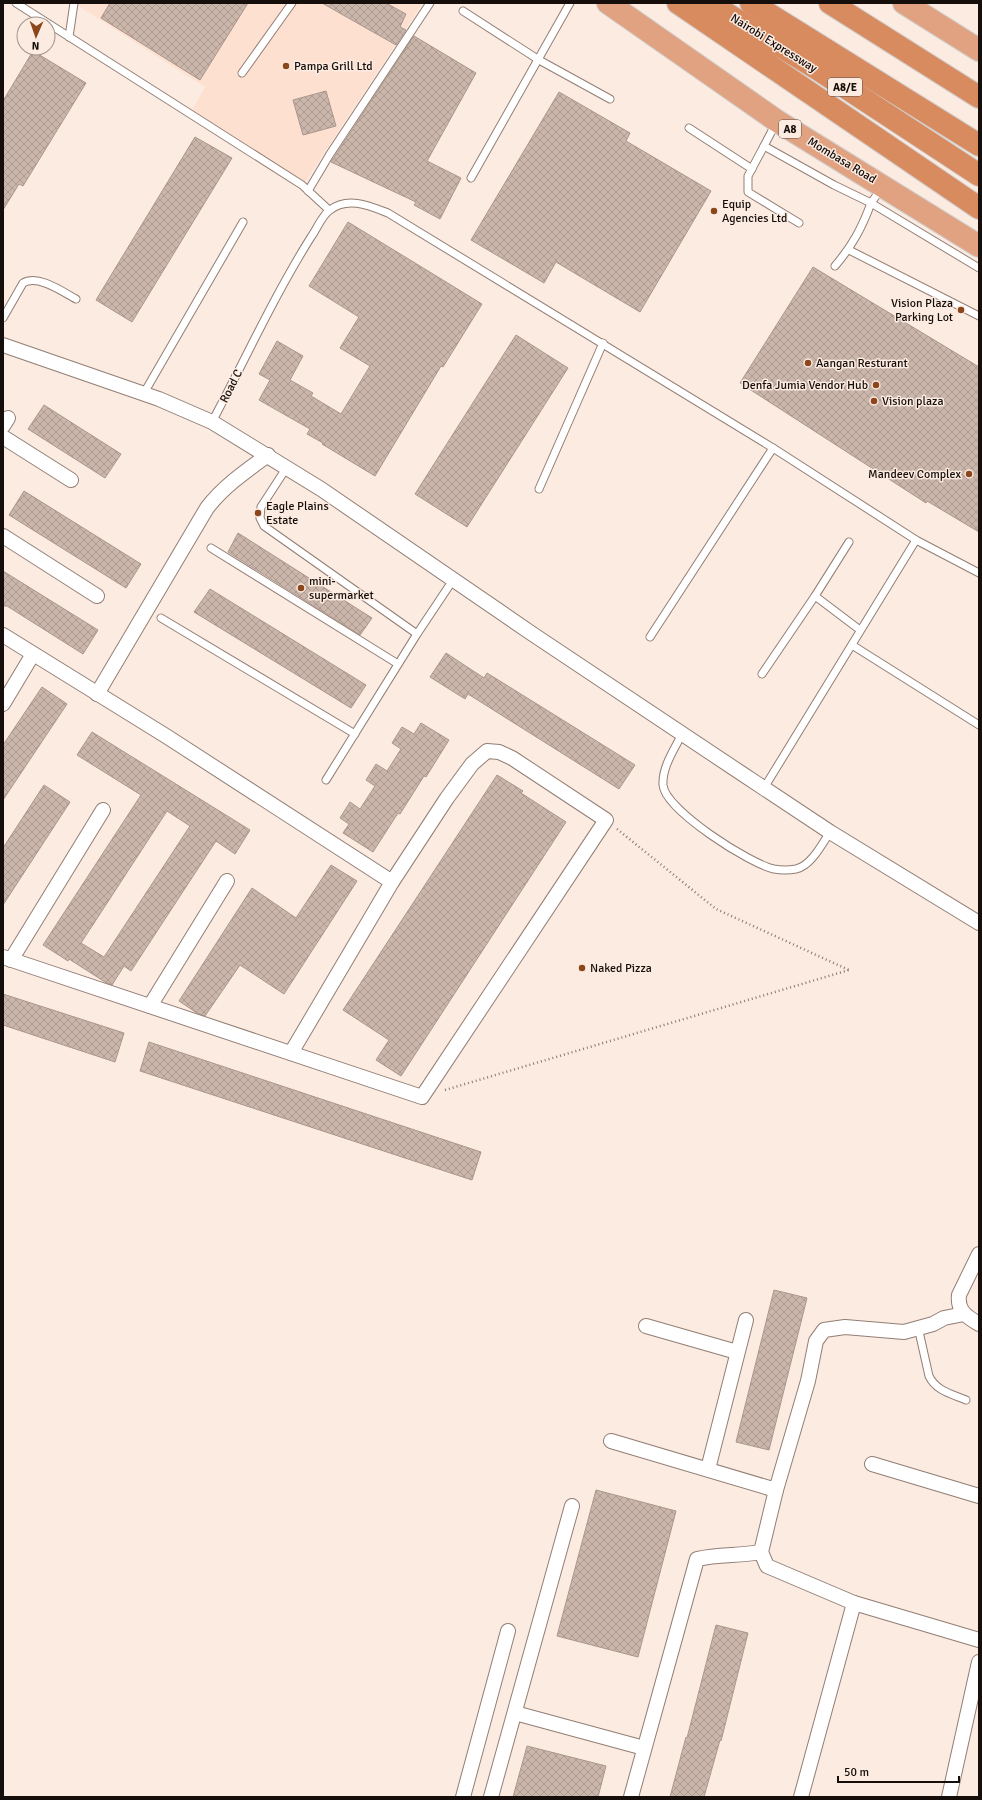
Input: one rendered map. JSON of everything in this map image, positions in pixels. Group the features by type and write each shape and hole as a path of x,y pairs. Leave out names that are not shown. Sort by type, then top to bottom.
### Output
{"highway":[{"name":"Mombasa Road","path":"608,3 777,121 877,194 979,246"},
{"path":"678,3 979,208"},
{"name":"Nairobi Expressway","path":"709,3 816,68 979,174"},
{"name":"Nairobi Expressway","path":"751,3 979,145"},
{"path":"830,3 979,97"},
{"path":"904,3 979,50"}],"street":[{"path":"3,345 144,393 212,422 268,455 322,489 682,734 830,832 979,923"},
{"path":"3,437 71,480"},
{"path":"97,694 207,508 217,495 241,474 268,455"},
{"path":"3,536 97,596"},
{"path":"3,635 166,736 392,882"},
{"path":"3,704 33,654"},
{"path":"103,810 7,959 422,1097 606,820 512,758 499,752 487,751 472,764 447,798 392,882 291,1053"},
{"path":"150,1006 227,881"},
{"path":"979,1254 959,1295 958,1301 964,1314 979,1324"},
{"path":"964,1314 944,1318 932,1324 904,1332 844,1327 824,1330 816,1342 808,1381 776,1490 761,1552 767,1566 854,1602 979,1640"},
{"path":"708,1468 746,1320"},
{"path":"646,1326 737,1352"},
{"path":"611,1441 708,1468 776,1490"},
{"path":"872,1464 979,1496"},
{"path":"491,1797 572,1506"},
{"path":"631,1797 697,1559 714,1555 739,1556 761,1552"},
{"path":"801,1797 854,1602"},
{"path":"463,1797 508,1631"},
{"path":"949,1797 979,1662"},
{"path":"515,1713 644,1748"}],"lane":[{"path":"16,3 218,131 308,191 329,210 338,206 358,203 388,213 773,448 916,540 979,573"},
{"path":"69,37 74,3"},
{"path":"242,74 292,3"},
{"path":"308,191 330,154 430,3"},
{"path":"471,178 570,3"},
{"path":"463,10 539,60 610,99"},
{"path":"777,121 748,176 748,192 799,223"},
{"path":"689,128 752,169"},
{"path":"764,146 834,185 877,194 979,268"},
{"path":"835,266 849,250 861,230 877,194"},
{"name":"Road C","path":"212,422 296,260 329,210"},
{"path":"144,393 243,222"},
{"path":"849,250 979,316"},
{"path":"3,318 23,283 27,281 52,285 76,299"},
{"path":"539,489 603,343"},
{"path":"650,637 773,448"},
{"path":"287,467 261,507 260,518 264,526 417,634"},
{"path":"764,788 916,540"},
{"path":"762,674 815,596 849,542"},
{"path":"211,548 398,664"},
{"path":"326,780 417,634 454,580"},
{"path":"815,596 860,630"},
{"path":"161,618 355,734"},
{"path":"852,645 979,725"},
{"path":"682,734 665,767 663,786 673,805 691,821 725,845 750,859 775,869 796,869 806,865 830,832"},
{"path":"918,1327 929,1376 932,1383 938,1389 966,1400"}],"path":[{"path":"422,1097 849,970 716,909 606,820"}],"shaded area":[{"path":"74,3 423,3 304,184 191,112 205,87"}],"building":[{"path":"110,3 248,3 200,80 101,18"},
{"path":"322,3 386,3 406,14 400,27 406,30 396,45"},
{"path":"414,36 476,73 427,161 461,178 440,219 414,205 416,202 331,162"},
{"path":"30,56 41,56 86,83 23,186 19,184 3,210 3,101"},
{"path":"326,91 336,126 303,135 293,100"},
{"path":"559,92 630,133 626,141 711,191 640,312 556,262 544,283 471,240"},
{"path":"195,137 232,158 132,322 96,300"},
{"path":"348,222 482,304 443,367 441,366 375,476 307,434 310,429 259,400 270,380 259,374 277,341 303,356 290,380 313,393 311,396 341,414 370,366 340,348 359,317 309,286"},
{"name":"Vision plaza","path":"813,267 979,367 979,532 927,501 926,503 740,383"},
{"path":"516,335 568,368 467,527 415,494"},
{"path":"44,405 121,454 105,478 28,429"},
{"path":"24,491 141,564 126,588 9,515"},
{"name":"mini- supermarket","path":"238,533 372,618 360,635 228,552"},
{"path":"3,571 98,630 83,654 7,606 3,606"},
{"path":"210,589 366,685 351,708 194,612"},
{"path":"446,653 484,678 487,673 635,765 619,789 468,694 465,699 430,677"},
{"path":"42,687 67,704 3,800 3,745"},
{"path":"421,723 449,740 426,777 424,776 400,814 398,813 373,852 343,833 349,824 340,818 350,802 360,809 375,786 366,780 376,764 387,771 401,749 392,743 402,727 414,734"},
{"path":"92,732 250,830 235,854 216,841 131,971 124,966 112,985 69,959 68,961 43,945 141,795 77,755","holes":["167,811 190,826 104,957 81,943"]},
{"path":"497,775 523,791 521,793 566,822 401,1076 376,1060 389,1040 343,1010"},
{"path":"44,785 70,802 3,905 3,848"},
{"path":"331,865 357,881 284,994 240,965 205,1016 197,1013 179,1001 252,888 296,918"},
{"path":"3,994 124,1033 115,1062 3,1025"},
{"path":"149,1042 481,1152 472,1180 140,1071"},
{"path":"774,1290 807,1298 769,1450 736,1442"},
{"path":"596,1490 676,1511 638,1657 557,1636"},
{"path":"716,1625 748,1633 721,1741 720,1740 704,1797 670,1797 686,1737 687,1738"},
{"path":"527,1746 606,1766 598,1797 513,1797"}],"place":[{"name":"Pampa Grill Ltd","path":"286,66"},
{"name":"Equip Agencies Ltd","path":"714,211"},
{"name":"Vision Plaza Parking Lot","path":"961,310"},
{"name":"Aangan Resturant","path":"808,363"},
{"name":"Denfa Jumia Vendor Hub","path":"876,385"},
{"name":"Vision plaza","path":"874,401"},
{"name":"Mandeev Complex","path":"969,474"},
{"name":"Eagle Plains Estate","path":"258,513"},
{"name":"mini- supermarket","path":"301,588"},
{"name":"Naked Pizza","path":"582,968"}]}
